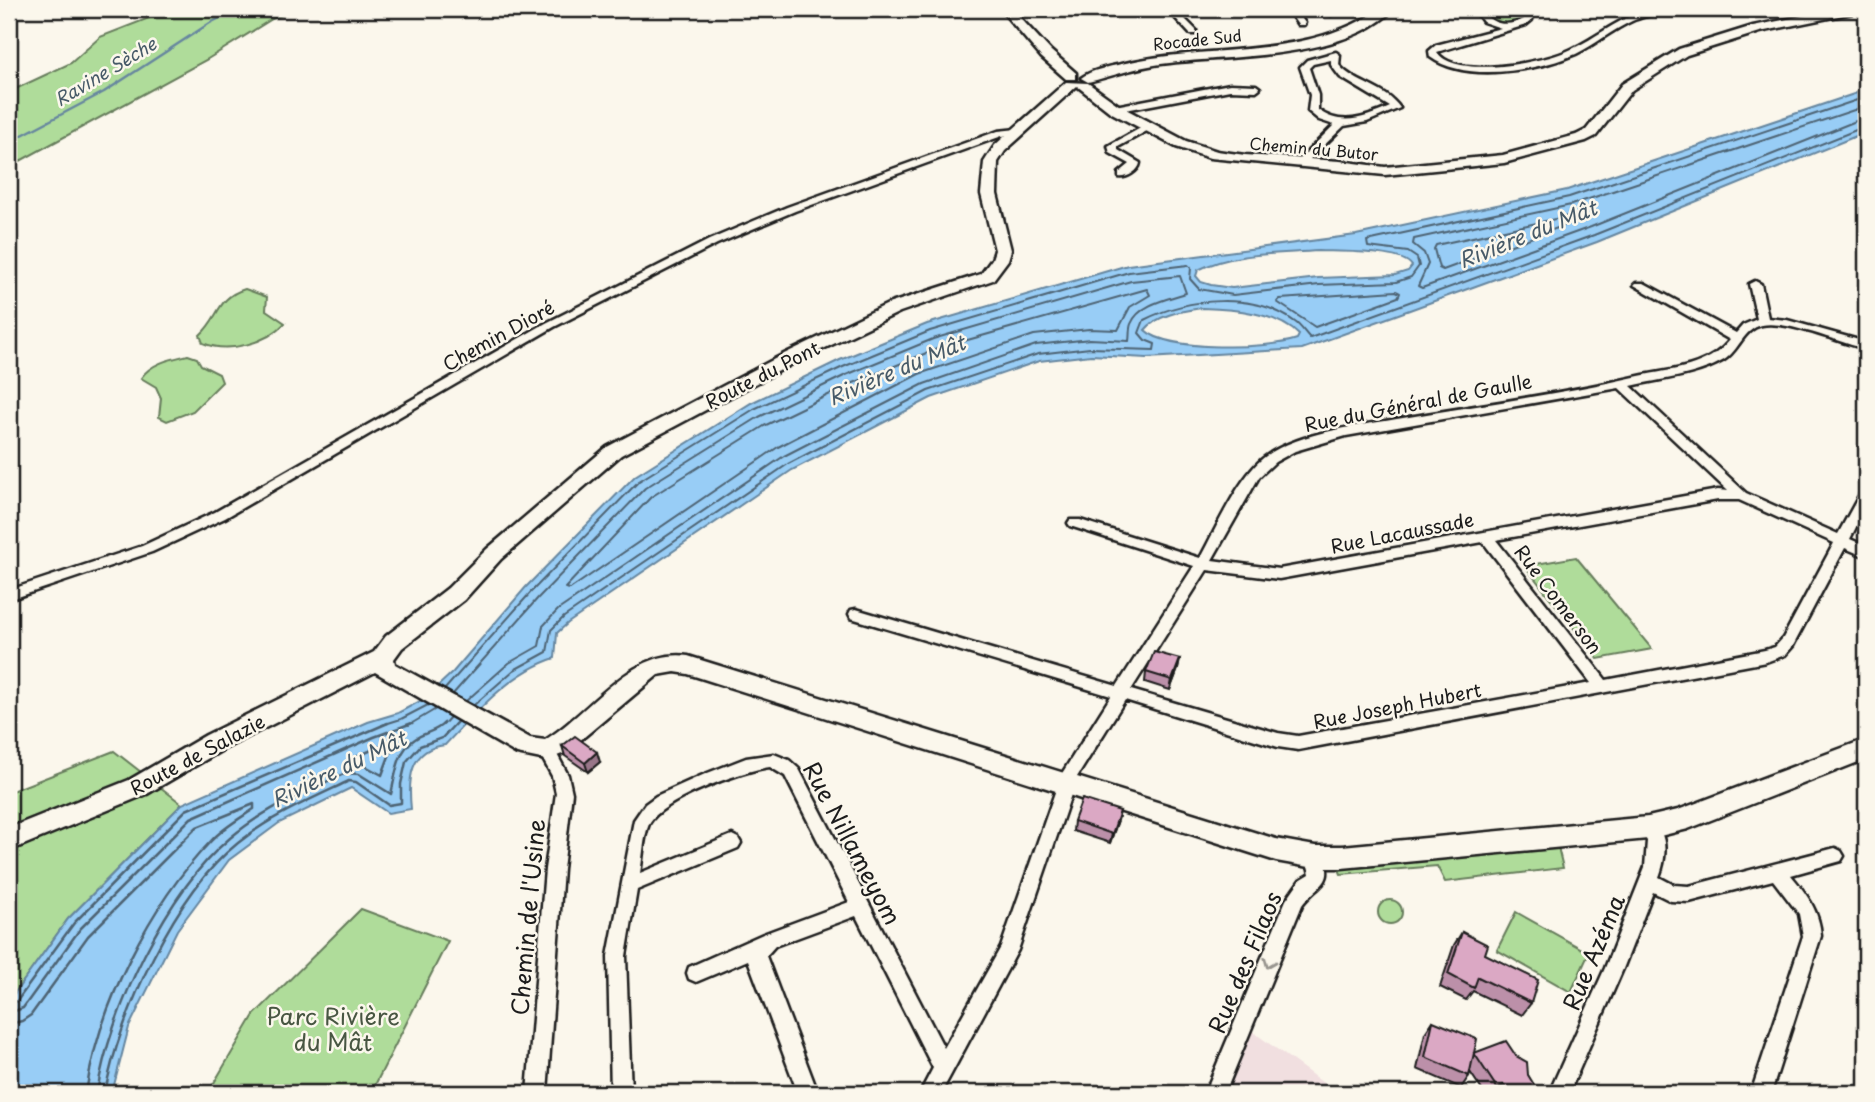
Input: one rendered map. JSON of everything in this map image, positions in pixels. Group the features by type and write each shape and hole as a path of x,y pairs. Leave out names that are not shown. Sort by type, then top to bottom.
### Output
{"main road":[{"name":"Chemin du Butor","path":"1006,9 1046,54 1078,81 1115,109 1181,144 1215,155 1385,171 1514,157 1591,133 1627,87 1682,52 1756,29 1853,9"},
{"name":"Rocade Sud","path":"1078,81 1143,63 1317,40 1360,27 1388,9"},
{"name":"Route du Pont","path":"384,664 394,642 456,594 494,554 614,451 790,358 894,308 987,277 1000,260 1003,250 989,194 988,171 994,153 1078,81"},
{"path":"384,664 526,747 546,750 556,747 651,668 674,663 1065,782 1276,850 1315,857 1342,857 1648,828 1679,821 1866,749"},
{"name":"Route de Salazie","path":"9,841 138,787 215,742 384,664"}],"street":[{"path":"1171,9 1194,32"},
{"path":"1292,9 1301,23"},
{"path":"1320,9 1331,13"},
{"path":"1478,9 1491,29"},
{"path":"1530,9 1528,20 1511,27 1491,29 1439,47 1433,51 1433,55 1448,66 1470,70 1541,61 1571,52 1641,14 1663,9"},
{"path":"1629,9 1641,14"},
{"path":"1302,162 1340,124 1358,121 1396,106 1343,75 1335,65 1336,56 1310,62 1304,67 1314,95 1313,111 1340,124"},
{"path":"1115,109 1230,87 1256,88"},
{"path":"1122,175 1135,166 1135,163 1113,150 1113,146 1149,127"},
{"name":"Chemin Dioré","path":"9,595 147,549 220,515 550,325 713,242 791,209 1001,133 1017,132"},
{"path":"1755,284 1763,321 1787,323 1866,346"},
{"path":"1640,285 1737,339"},
{"name":"Rue du Général de Gaulle","path":"930,1093 1009,950 1065,782 1203,564 1254,474 1270,459 1290,448 1345,432 1622,384 1703,366 1723,356 1747,327 1763,321"},
{"path":"1622,384 1741,496 1866,552"},
{"name":"Rue Lacaussade","path":"1075,523 1203,564 1279,574 1718,495 1741,496"},
{"name":"Rue Joseph Hubert","path":"856,614 1120,694 1278,740 1298,743 1766,656 1780,651 1788,642 1866,495"},
{"name":"Rue Comerson","path":"1486,536 1602,686"},
{"name":"Chemin de l'Usine","path":"537,1093 554,869 564,793 560,775 546,750"},
{"name":"Rue Nillameyom","path":"621,1093 617,956 640,825 650,809 669,797 769,760 785,765 793,774 944,1069"},
{"name":"Rue Azéma","path":"1559,1093 1614,969 1649,880 1657,852 1656,839 1648,828"},
{"path":"630,885 732,843"},
{"path":"1649,880 1671,893 1689,894 1835,856"},
{"name":"Rue des Filaos","path":"1215,1093 1295,900 1306,886 1319,878 1315,857"},
{"path":"1761,1093 1812,936 1813,924 1776,870"},
{"path":"695,973 860,906"},
{"path":"761,945 757,961 808,1093"}],"shaded area":[{"path":"1252,1031 1337,1093 1225,1093"}],"green space":[{"path":"172,9 297,9 272,19 206,60 9,167 9,92 71,63 100,37"},
{"path":"1481,9 1528,9 1527,17 1523,21 1511,25 1484,17"},
{"path":"245,289 267,297 266,310 285,323 268,336 247,345 224,347 203,343 200,335 223,303"},
{"path":"188,355 197,358 201,365 219,374 222,382 193,411 167,421 159,417 161,398 156,387 141,378 156,365"},
{"path":"1576,557 1652,649 1598,659 1525,566"},
{"path":"114,751 182,804 68,919 9,1001 9,792"},
{"path":"1558,847 1563,868 1445,882 1437,866 1341,874 1338,867"},
{"path":"1390,900 1399,903 1402,912 1399,921 1390,924 1381,921 1378,912 1381,903"},
{"name":"Parc Rivière du Mât","path":"361,909 448,941 371,1093 208,1093 254,1015"},
{"path":"1516,912 1589,953 1571,992 1497,950"}],"water":[{"name":"Rivière du Mât","path":"1866,90 1866,132 1597,242 1302,349 1147,358 1091,355 1039,361 931,398 792,470 568,623 557,633 555,658 539,664 509,683 445,745 433,748 418,759 411,777 411,809 388,813 351,788 279,823 229,860 177,930 129,1027 112,1093 9,1093 9,1001 68,919 182,804 368,722 398,713 424,699 453,672 526,587 635,476 751,403 840,360 927,324 1128,265 1356,235 1567,190","holes":["1318,251 1383,254 1406,261 1412,266 1408,271 1395,275 1318,278 1232,288 1201,282 1196,276 1198,270 1226,260","1202,308 1254,313 1278,321 1299,335 1297,339 1265,345 1219,347 1174,342 1145,330 1164,317"]}],"building":[{"path":"1154,652 1180,659 1172,680 1146,672"},
{"path":"575,736 597,752 585,763 562,746"},
{"path":"1082,799 1120,811 1112,834 1074,821"},
{"path":"1462,932 1488,945 1485,954 1538,980 1531,1003 1478,977 1474,988 1448,974"},
{"path":"1433,1021 1477,1039 1469,1076 1425,1057"},
{"path":"1506,1041 1516,1056 1527,1062 1528,1075 1538,1091 1509,1093 1504,1085 1497,1088 1474,1053"}],"waterway":[{"name":"Ravine Sèche","path":"9,142 104,92 210,23 224,16 254,9"}]}
